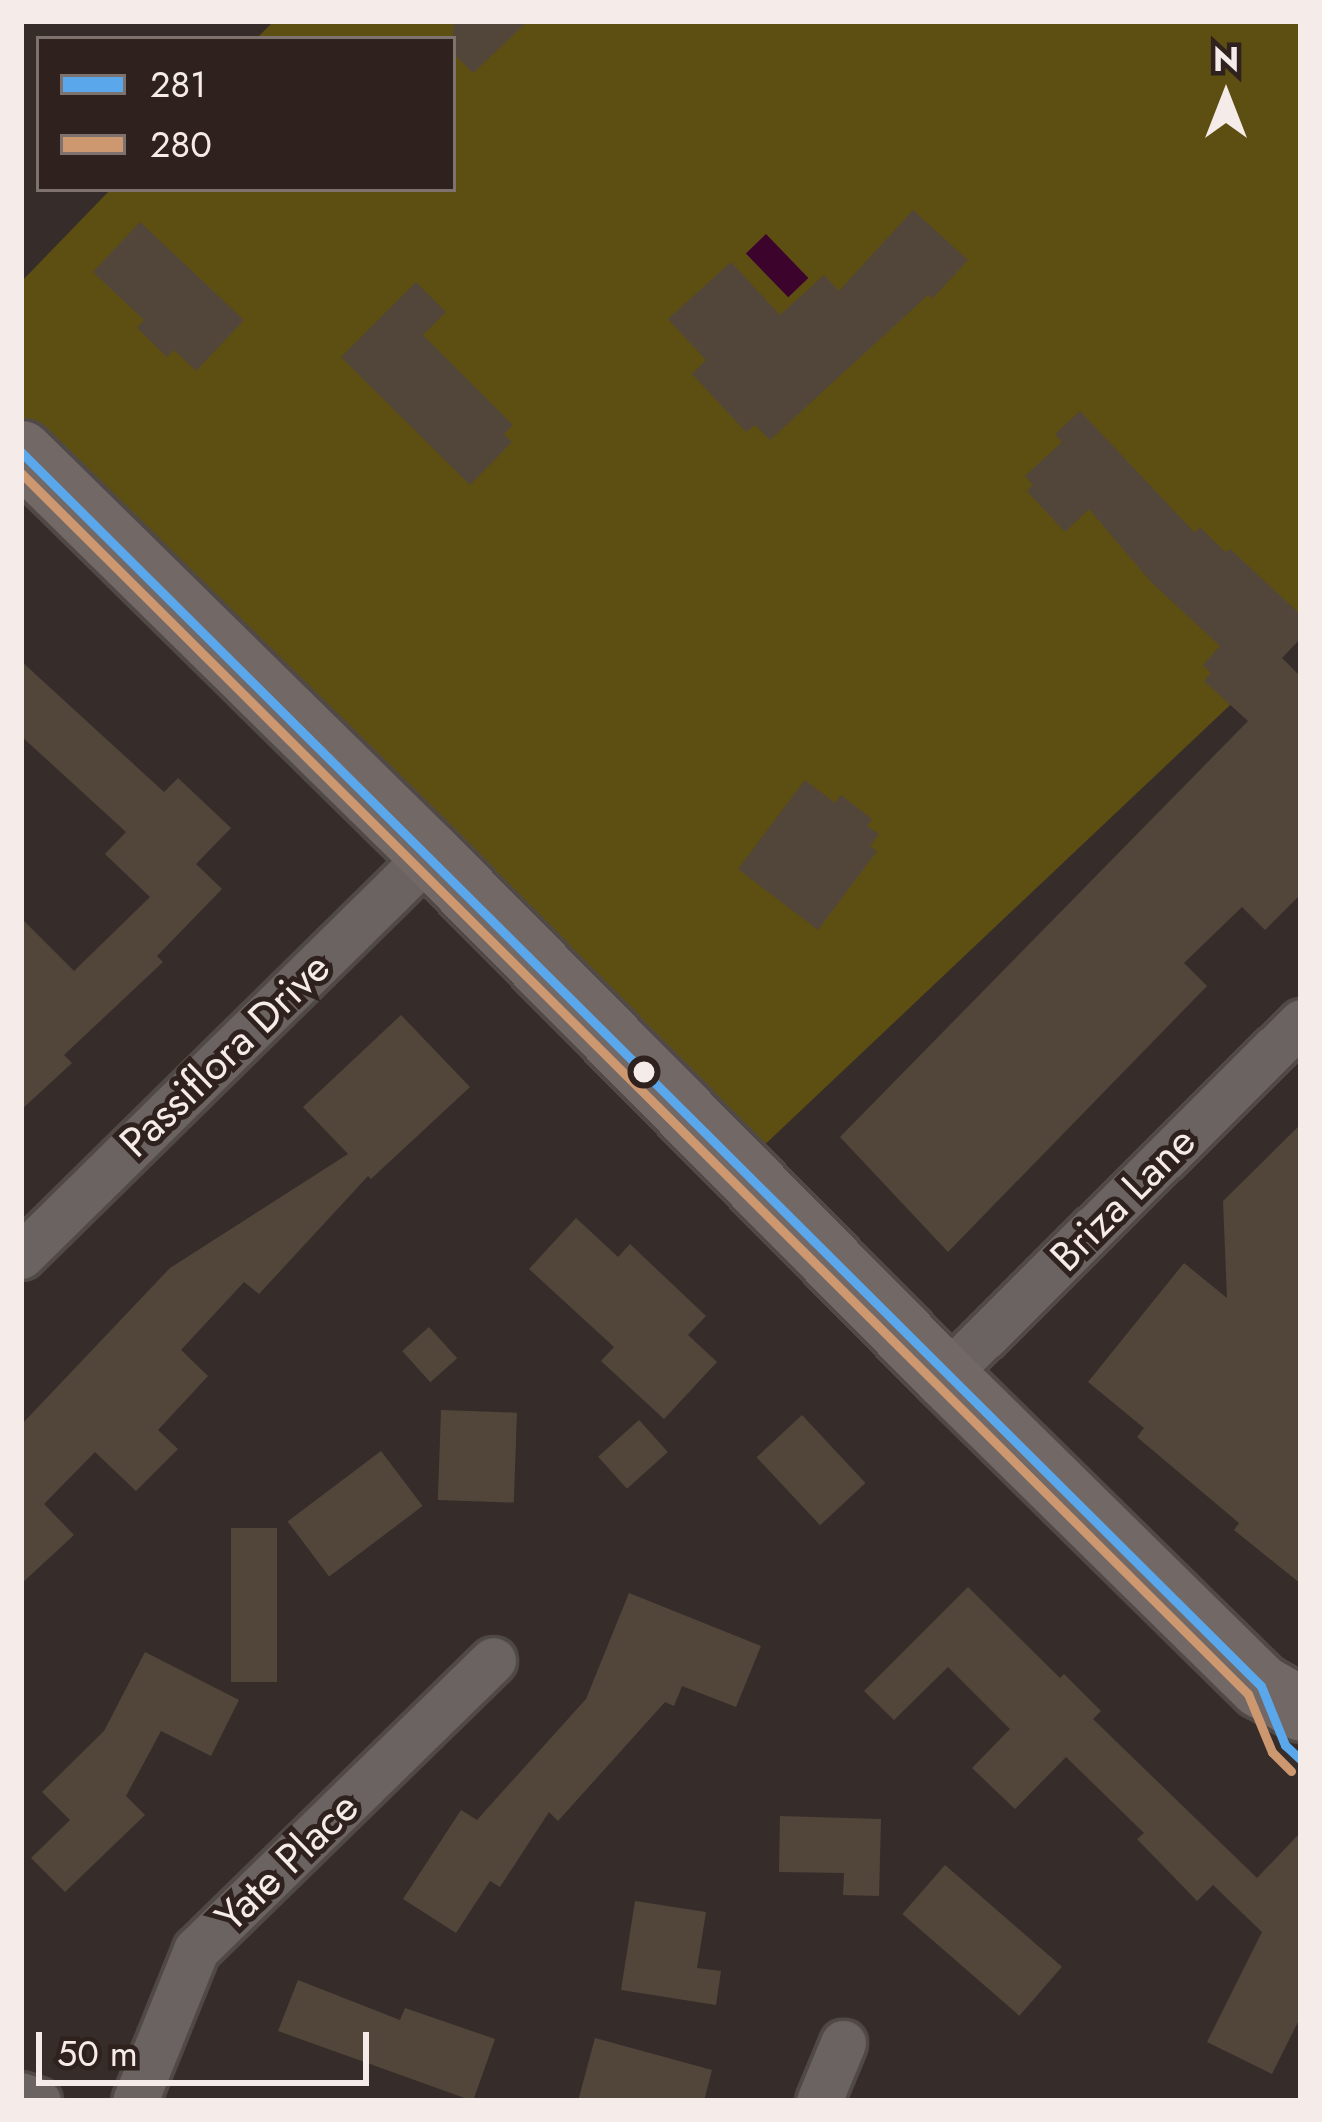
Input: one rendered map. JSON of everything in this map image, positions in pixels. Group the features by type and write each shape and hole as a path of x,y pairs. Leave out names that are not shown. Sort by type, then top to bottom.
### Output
{"main road":[{"path":"21,452 430,854 945,1376 1281,1697 1285,1745 1301,1760"}],"street":[{"name":"Passiflora Drive","path":"21,1256 430,854"},
{"name":"Briza Lane","path":"945,1376 1301,1022"},
{"name":"Yate Place","path":"135,2101 196,1950 494,1660"},
{"path":"819,2101 843,2043"},
{"path":"21,2095 38,2101"}],"shaded area":[{"path":"274,21 1301,21 1301,638 740,1168 21,453 21,282 108,192 456,192 456,36 259,36"},
{"path":"766,234 808,278 788,297 746,253"}],"building":[{"path":"453,21 528,21 473,73 456,56"},
{"path":"913,210 968,260 932,299 928,295 770,440 755,425 746,432 692,374 706,360 668,319 731,262 780,315 824,275 839,291"},
{"path":"140,222 244,320 196,371 174,350 167,357 137,328 144,320 93,272"},
{"path":"416,282 446,312 423,335 513,425 504,434 512,442 470,485 341,357"},
{"path":"1080,411 1195,533 1200,527 1225,552 1230,549 1301,615 1301,638 1282,658 1301,677 1301,894 1265,930 1242,907 1184,963 1207,986 948,1252 840,1137 1248,721 1204,681 1211,673 1203,665 1220,646 1152,583 1089,509 1065,532 1027,491 1033,485 1025,476 1062,442 1055,434"},
{"path":"21,661 164,792 178,778 231,828 196,864 222,889 157,956 163,962 64,1055 72,1063 21,1110 21,918 74,971 150,897 105,854 126,832 21,736"},
{"path":"805,780 835,803 841,795 872,819 867,826 879,834 870,846 877,851 818,930 738,869"},
{"path":"401,1015 470,1087 371,1179 368,1176 259,1294 244,1282 181,1350 208,1376 158,1430 178,1449 136,1491 95,1452 44,1504 74,1535 21,1584 21,1425 170,1268 348,1154 303,1107"},
{"path":"1301,1124 1301,1584 1234,1530 1239,1523 1137,1437 1144,1428 1088,1382 1184,1263 1227,1298 1223,1201"},
{"path":"576,1218 618,1257 630,1244 706,1316 688,1335 717,1362 664,1419 601,1361 614,1347 529,1269"},
{"path":"429,1327 457,1358 430,1382 402,1351"},
{"path":"441,1410 517,1413 514,1503 438,1500"},
{"path":"802,1415 865,1483 820,1525 757,1457"},
{"path":"639,1420 668,1452 627,1489 598,1457"},
{"path":"381,1451 423,1506 329,1577 288,1521"},
{"path":"231,1528 277,1528 277,1682 231,1682"},
{"path":"968,1587 1060,1678 1064,1674 1101,1711 1093,1719 1257,1878 1301,1832 1301,2016 1272,2074 1207,2042 1262,1932 1213,1885 1197,1901 1137,1839 1144,1833 1066,1757 1015,1809 972,1768 1010,1729 948,1667 894,1720 864,1691"},
{"path":"629,1593 761,1646 736,1707 682,1686 674,1706 665,1702 558,1821 549,1812 500,1887 490,1881 456,1933 403,1899 461,1810 477,1820 586,1699"},
{"path":"145,1652 239,1700 211,1756 161,1731 126,1796 145,1815 65,1892 31,1858 70,1820 42,1792 104,1731"},
{"path":"780,1816 881,1819 879,1896 843,1895 844,1873 779,1872"},
{"path":"945,1865 1062,1967 1019,2016 902,1914"},
{"path":"635,1901 706,1912 697,1968 721,1971 716,2005 621,1990"},
{"path":"298,1980 400,2020 405,2008 495,2039 473,2101 278,2031"},
{"path":"595,2038 712,2070 704,2101 578,2101"}],"transit line":[{"name":"281","path":"21,452 1261,1686 1285,1745 1301,1760"},
{"name":"280","path":"21,473 1248,1694 1272,1752 1291,1771"}]}
